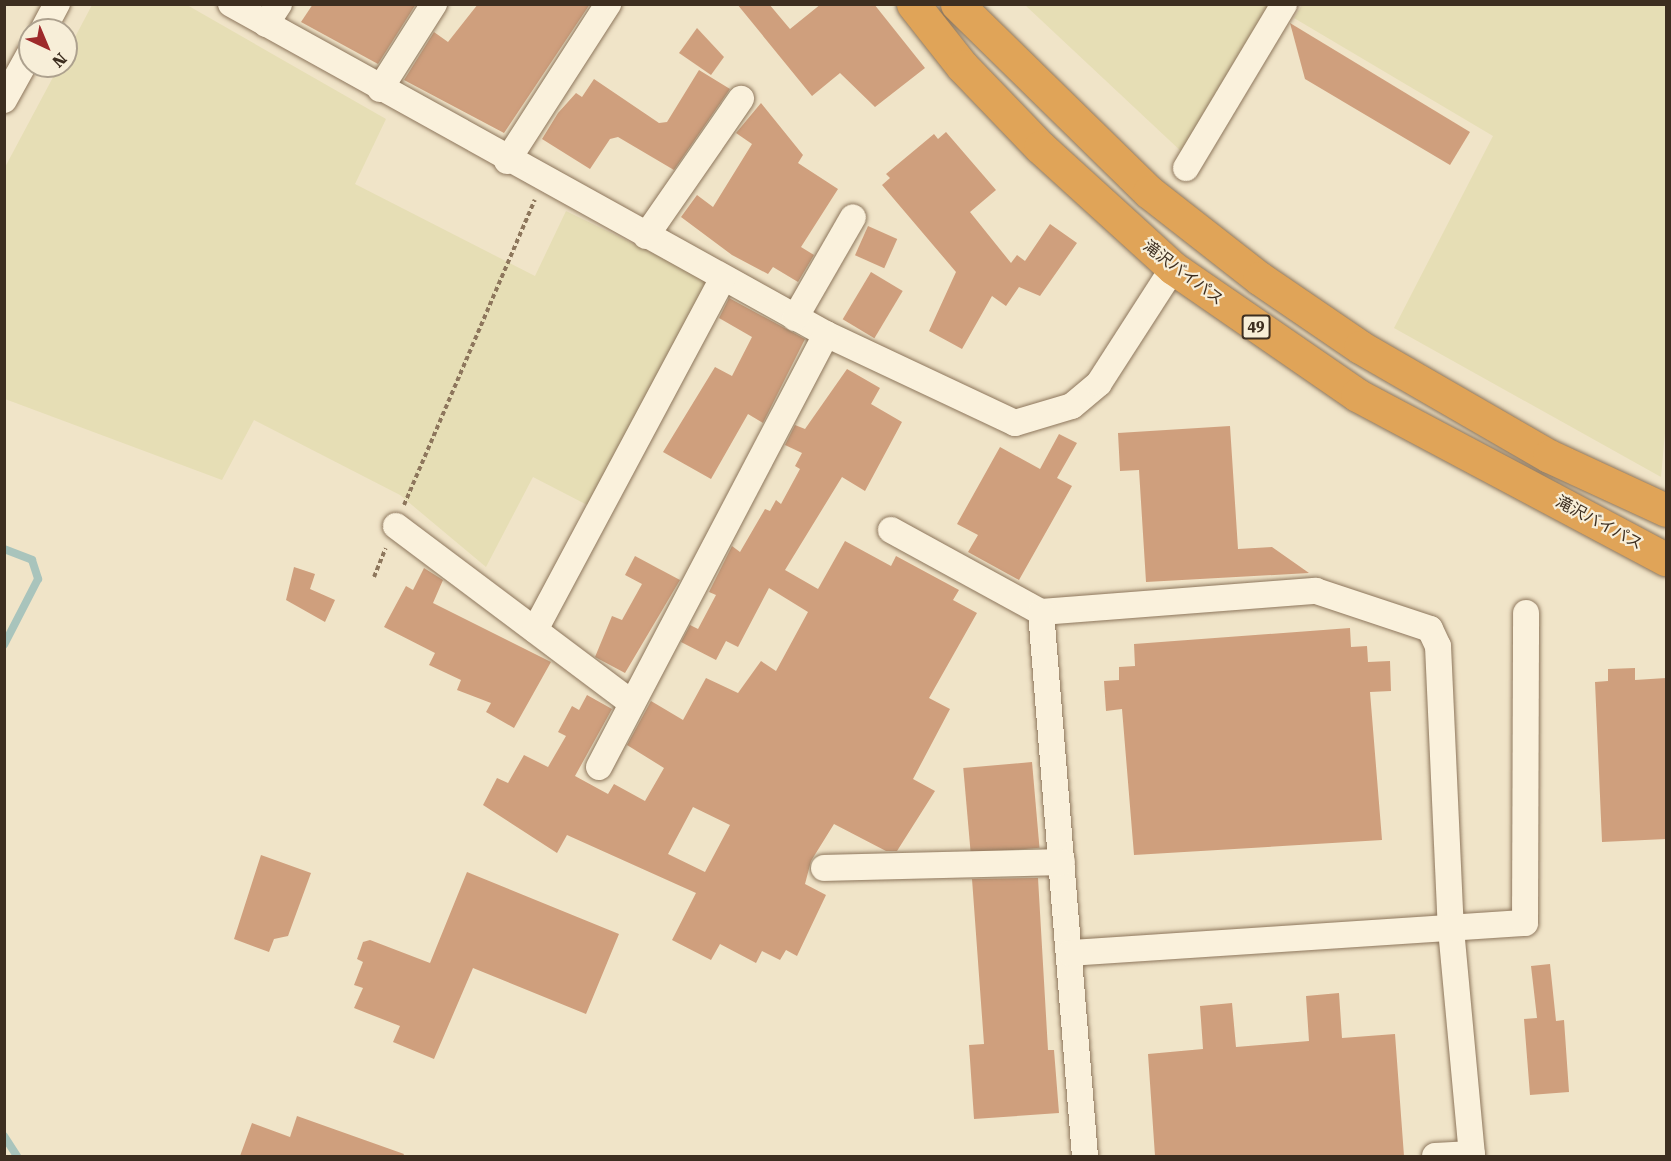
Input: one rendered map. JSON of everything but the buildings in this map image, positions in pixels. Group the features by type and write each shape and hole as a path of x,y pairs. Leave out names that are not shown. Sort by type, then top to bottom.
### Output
{"highway":[{"name":"滝沢バイパス","path":"913,4 962,66 1040,147 1173,268 1357,395 1666,559"},
{"name":"49","path":"957,4 1149,192 1259,278 1360,347 1550,456 1666,510"}],"street":[{"path":"49,18 57,4"},
{"path":"231,4 273,14 381,89 507,161 795,318 1015,423 1036,421 1072,406 1099,383 1173,268"},
{"path":"381,89 434,4"},
{"path":"507,161 608,4"},
{"path":"1186,168 1284,4"},
{"path":"4,100 18,75"},
{"path":"646,236 741,99"},
{"path":"795,318 852,217"},
{"path":"535,630 723,279"},
{"path":"599,767 826,334"},
{"path":"396,526 632,703"},
{"path":"891,530 1041,612 1316,591 1430,629 1438,646 1451,928 1472,1155 1435,1156"},
{"path":"1041,612 1086,1156"},
{"path":"1070,953 1525,923 1526,613"},
{"path":"824,868 1062,862"}],"path":[{"path":"374,577 543,180"}],"shaded area":[{"path":"92,5 187,5 386,119 355,184 535,276 566,211 714,283 593,508 533,477 486,567 400,495 254,420 222,480 5,399 4,169 53,78 78,78 78,31"},
{"path":"1025,5 1271,5 1184,154"},
{"path":"1302,5 1666,5 1666,422 1661,477 1394,328 1493,136 1294,18"}],"waterway":[{"path":"4,549 32,560 38,579 4,645"},
{"path":"4,1136 17,1156"}]}
